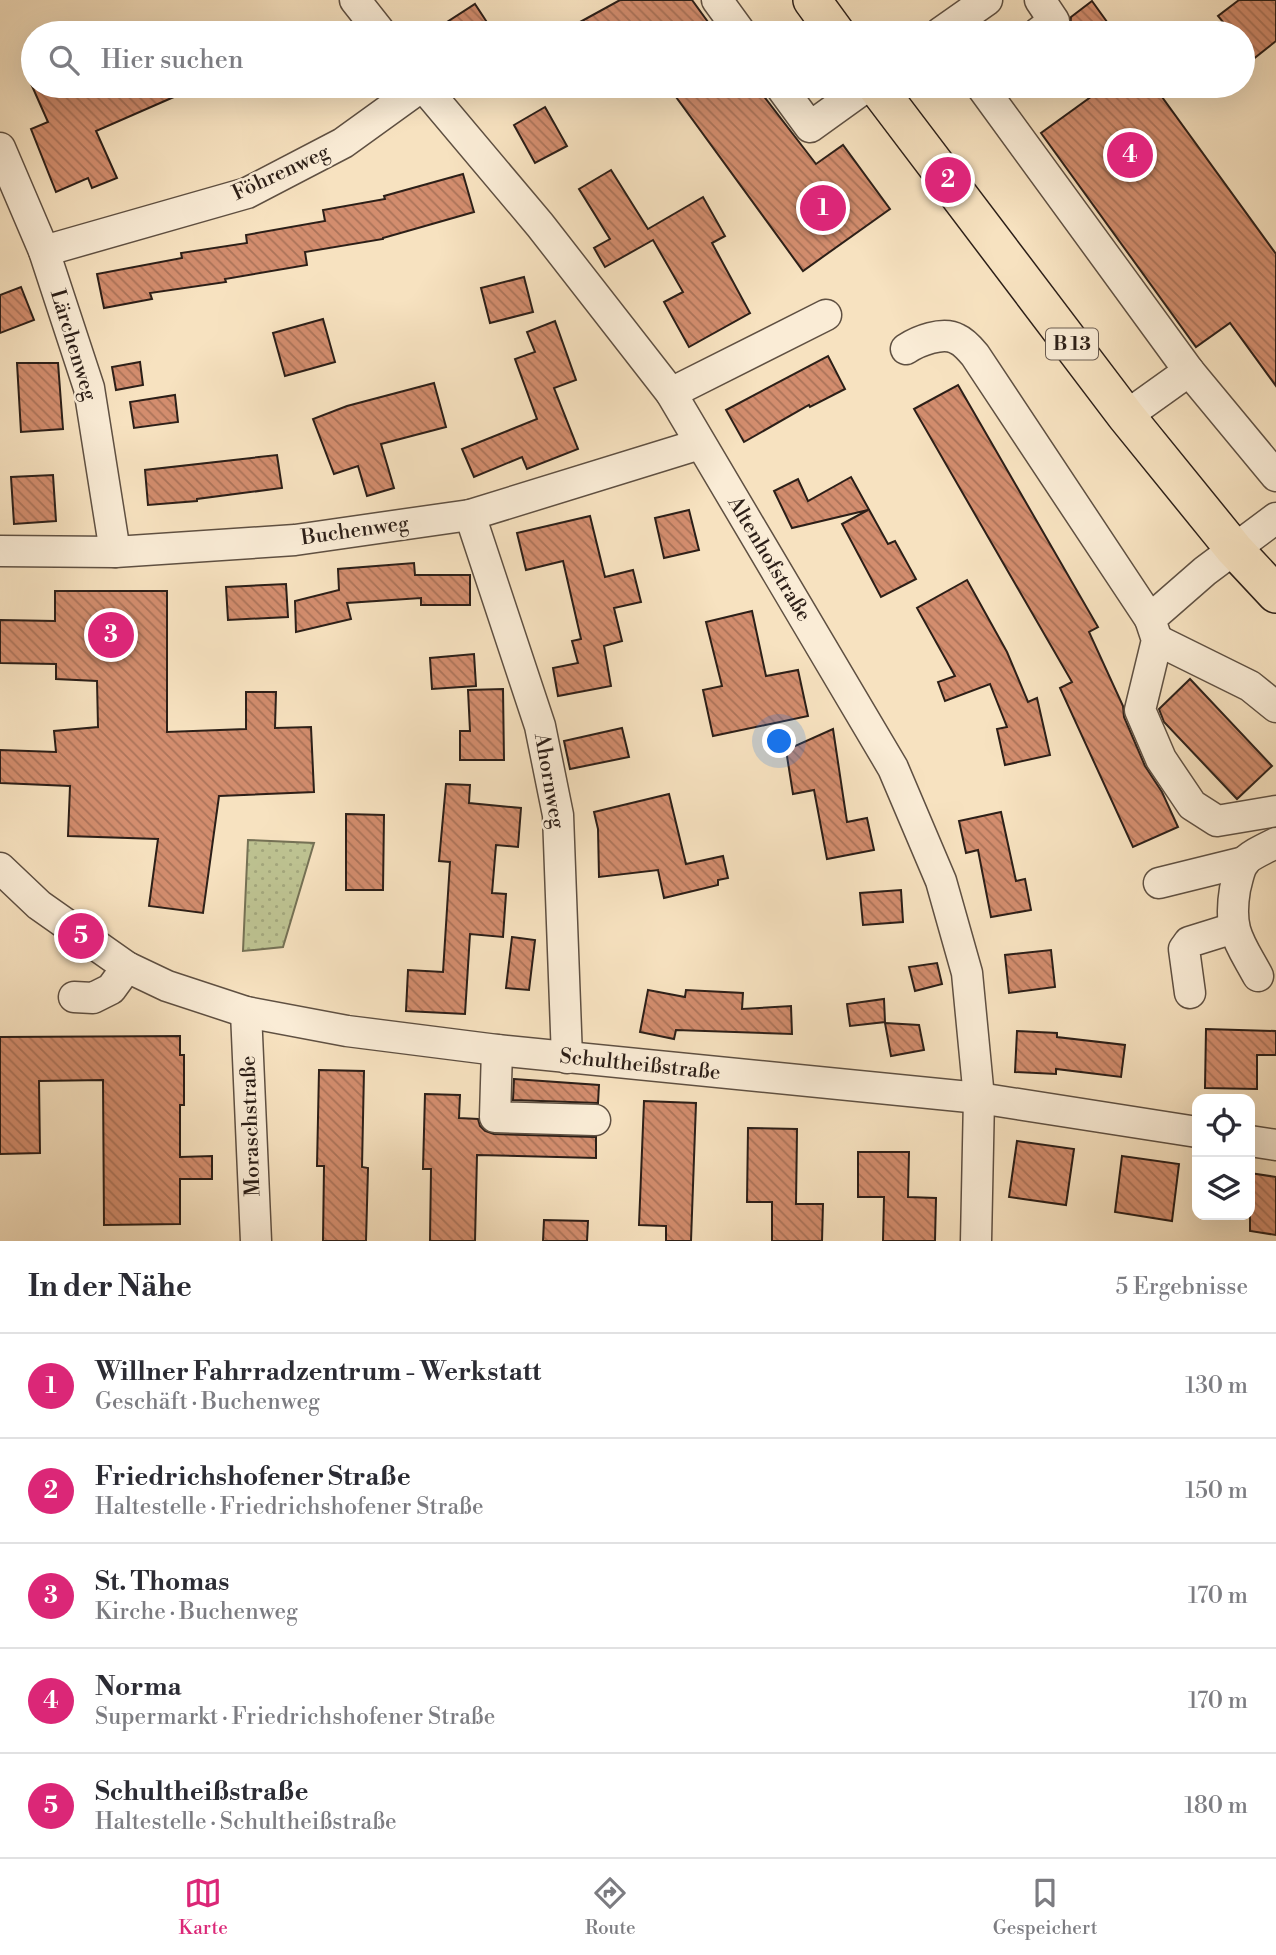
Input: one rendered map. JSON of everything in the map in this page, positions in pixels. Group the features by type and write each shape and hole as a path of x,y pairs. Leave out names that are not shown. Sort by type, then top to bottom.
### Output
{"main road":[{"path":"812,0 827,21"},
{"name":"B 13","path":"885,98 1126,416 1234,549 1276,594"}],"street":[{"path":"355,0 372,21"},
{"path":"717,0 732,21"},
{"path":"957,21 987,0"},
{"path":"1040,0 1053,21"},
{"name":"Föhrenweg","path":"44,251 247,193 343,143 406,98"},
{"name":"Altenhofstraße","path":"433,98 540,225 671,393 893,768 941,881 967,973 979,1098 976,1241"},
{"path":"789,98 810,127 850,98"},
{"path":"990,98 1189,371 1276,476"},
{"name":"Lärchenweg","path":"0,148 44,251 89,388 115,552"},
{"path":"671,393 825,315"},
{"path":"906,349 917,342 949,336 959,340 975,355 1153,630 1250,686 1276,707"},
{"path":"1126,416 1189,371"},
{"name":"Buchenweg","path":"0,551 115,552 295,540 470,515 700,444"},
{"name":"Ahornweg","path":"470,515 540,726 558,815 567,1058"},
{"path":"1276,518 1205,571 1153,630 1140,710 1161,759 1192,805 1217,821 1276,811"},
{"path":"1159,883 1244,862 1276,843"},
{"path":"1244,862 1233,904 1234,928 1238,941 1258,976"},
{"name":"Schultheißstraße","path":"0,867 40,905 127,967 166,986 246,1012 347,1031 497,1050 979,1098 1192,1131"},
{"path":"1190,993 1184,949 1189,942 1234,928"},
{"path":"74,997 93,998 111,989 127,967"},
{"name":"Moraschstraße","path":"246,1012 256,1241"},
{"path":"497,1050 495,1117 595,1120"},
{"path":"1255,1142 1276,1145"}],"green space":[{"path":"248,840 314,843 283,947 243,951"}],"building":[{"path":"620,0 692,0 707,21 582,21"},
{"path":"1239,0 1276,0 1276,41 1255,58 1255,21 1222,21 1218,16"},
{"path":"1092,1 1106,21 1071,21 1071,17"},
{"path":"475,4 486,21 449,21"},
{"path":"37,98 172,98 96,131 117,178 92,188 88,178 56,192 31,129 48,122"},
{"path":"677,98 765,98 816,164 843,145 890,209 803,271"},
{"path":"1089,98 1163,98 1276,254 1276,386 1230,323 1196,347 1041,133"},
{"path":"545,107 567,146 535,163 514,125"},
{"path":"611,170 648,229 703,197 725,236 712,243 750,313 689,347 664,302 683,292 653,240 605,267 594,248 610,239 579,189"},
{"path":"463,174 474,212 383,239 305,252 307,265 225,279 226,282 150,293 152,299 104,308 97,274 182,258 181,253 247,243 246,235 325,221 323,210 385,199 384,196"},
{"path":"524,277 533,312 490,323 481,288"},
{"path":"21,287 34,320 0,333 0,295"},
{"path":"323,319 335,362 285,376 273,333"},
{"path":"555,321 576,380 554,388 578,449 527,469 522,457 474,477 462,449 537,419 515,359 535,352 527,332"},
{"path":"828,356 845,389 810,407 809,405 744,442 726,410"},
{"path":"140,362 143,385 116,390 112,367"},
{"path":"17,363 58,363 63,429 21,432"},
{"path":"434,383 446,427 381,444 394,488 367,496 358,466 334,474 313,419 347,406"},
{"path":"958,385 1098,627 1089,632 1123,706 1124,717 1145,766 1162,792 1178,827 1133,847 1060,688 1072,682 914,409"},
{"path":"175,395 178,422 134,428 130,402"},
{"path":"277,455 282,488 197,501 148,505 145,470"},
{"path":"53,475 56,521 14,524 11,477"},
{"path":"851,477 888,544 895,541 916,579 881,597 842,524 868,510 792,528 774,491 798,479 808,501"},
{"path":"689,510 699,550 664,558 655,518"},
{"path":"590,516 605,577 633,570 641,602 614,608 622,641 604,646 611,686 558,696 553,668 578,663 572,641 581,639 563,561 526,570 517,533"},
{"path":"414,563 415,575 470,575 470,605 421,605 421,598 347,603 351,619 296,632 295,601 339,590 338,569"},
{"path":"967,580 1007,652 1028,702 1037,698 1050,755 1005,765 997,729 1007,727 990,684 945,701 938,682 955,676 917,608"},
{"path":"286,584 288,617 228,620 226,587"},
{"path":"55,591 167,591 167,732 246,729 246,692 276,692 275,728 311,727 314,792 219,796 203,913 149,906 158,839 68,836 70,786 0,783 0,750 56,752 54,731 98,727 97,681 56,679 56,664 0,663 0,620 55,621"},
{"path":"752,611 766,676 798,670 808,716 713,736 703,690 722,686 706,622"},
{"path":"474,654 476,686 432,689 430,658"},
{"path":"1190,679 1272,766 1237,799 1164,722 1159,709"},
{"path":"503,689 504,760 460,760 460,731 470,731 468,690"},
{"path":"622,728 629,757 570,769 564,741"},
{"path":"833,729 847,822 867,818 874,850 827,859 814,790 793,794 786,750"},
{"path":"446,784 470,785 469,803 521,808 518,847 496,845 492,893 506,894 503,937 470,934 465,1014 406,1011 408,970 443,972 450,862 439,861"},
{"path":"669,794 686,864 723,856 728,878 718,880 718,885 664,898 658,870 599,877 598,829 594,812"},
{"path":"1001,812 1016,881 1025,879 1031,910 991,917 978,850 966,853 959,821"},
{"path":"346,814 384,815 383,890 346,890"},
{"path":"901,890 903,922 863,925 860,893"},
{"path":"512,937 535,940 529,990 506,988"},
{"path":"1051,950 1055,987 1009,993 1005,955"},
{"path":"937,963 942,984 915,991 909,967"},
{"path":"648,990 685,997 686,990 743,993 742,1009 791,1006 792,1034 676,1030 674,1039 640,1032"},
{"path":"884,999 885,1022 850,1026 847,1004"},
{"path":"885,1023 919,1025 924,1050 891,1056"},
{"path":"1206,1029 1276,1031 1276,1055 1257,1055 1257,1089 1205,1088"},
{"path":"1017,1031 1057,1033 1057,1037 1125,1045 1121,1077 1056,1069 1056,1074 1015,1072"},
{"path":"180,1036 180,1055 184,1055 184,1105 180,1105 180,1157 212,1156 212,1179 180,1179 180,1224 104,1225 103,1080 39,1081 40,1153 0,1154 0,1037"},
{"path":"319,1070 364,1071 362,1167 368,1168 366,1241 323,1241 324,1166 317,1166"},
{"path":"514,1079 599,1085 598,1103 513,1100"},
{"path":"425,1094 460,1095 459,1118 478,1119 485,1131 494,1134 596,1137 596,1158 477,1155 475,1241 430,1241 431,1169 423,1169"},
{"path":"644,1101 696,1103 691,1241 666,1241 666,1226 639,1225"},
{"path":"748,1128 797,1129 796,1204 823,1204 822,1241 772,1241 772,1202 747,1202"},
{"path":"1017,1141 1074,1149 1066,1205 1009,1197"},
{"path":"858,1152 909,1152 908,1197 936,1198 935,1241 883,1241 884,1197 858,1197"},
{"path":"1122,1156 1179,1164 1172,1221 1115,1212"},
{"path":"1255,1174 1276,1177 1276,1235 1250,1231 1250,1220 1255,1220"},
{"path":"544,1220 588,1221 587,1241 543,1241"}],"place":[{"name":"Norma","path":"1130,155"},
{"name":"Friedrichshofener Straße","path":"948,180"},
{"name":"Willner Fahrradzentrum - Werkstatt","path":"823,208"},
{"name":"St. Thomas","path":"111,635"},
{"name":"Schultheißstraße","path":"81,936"}]}
